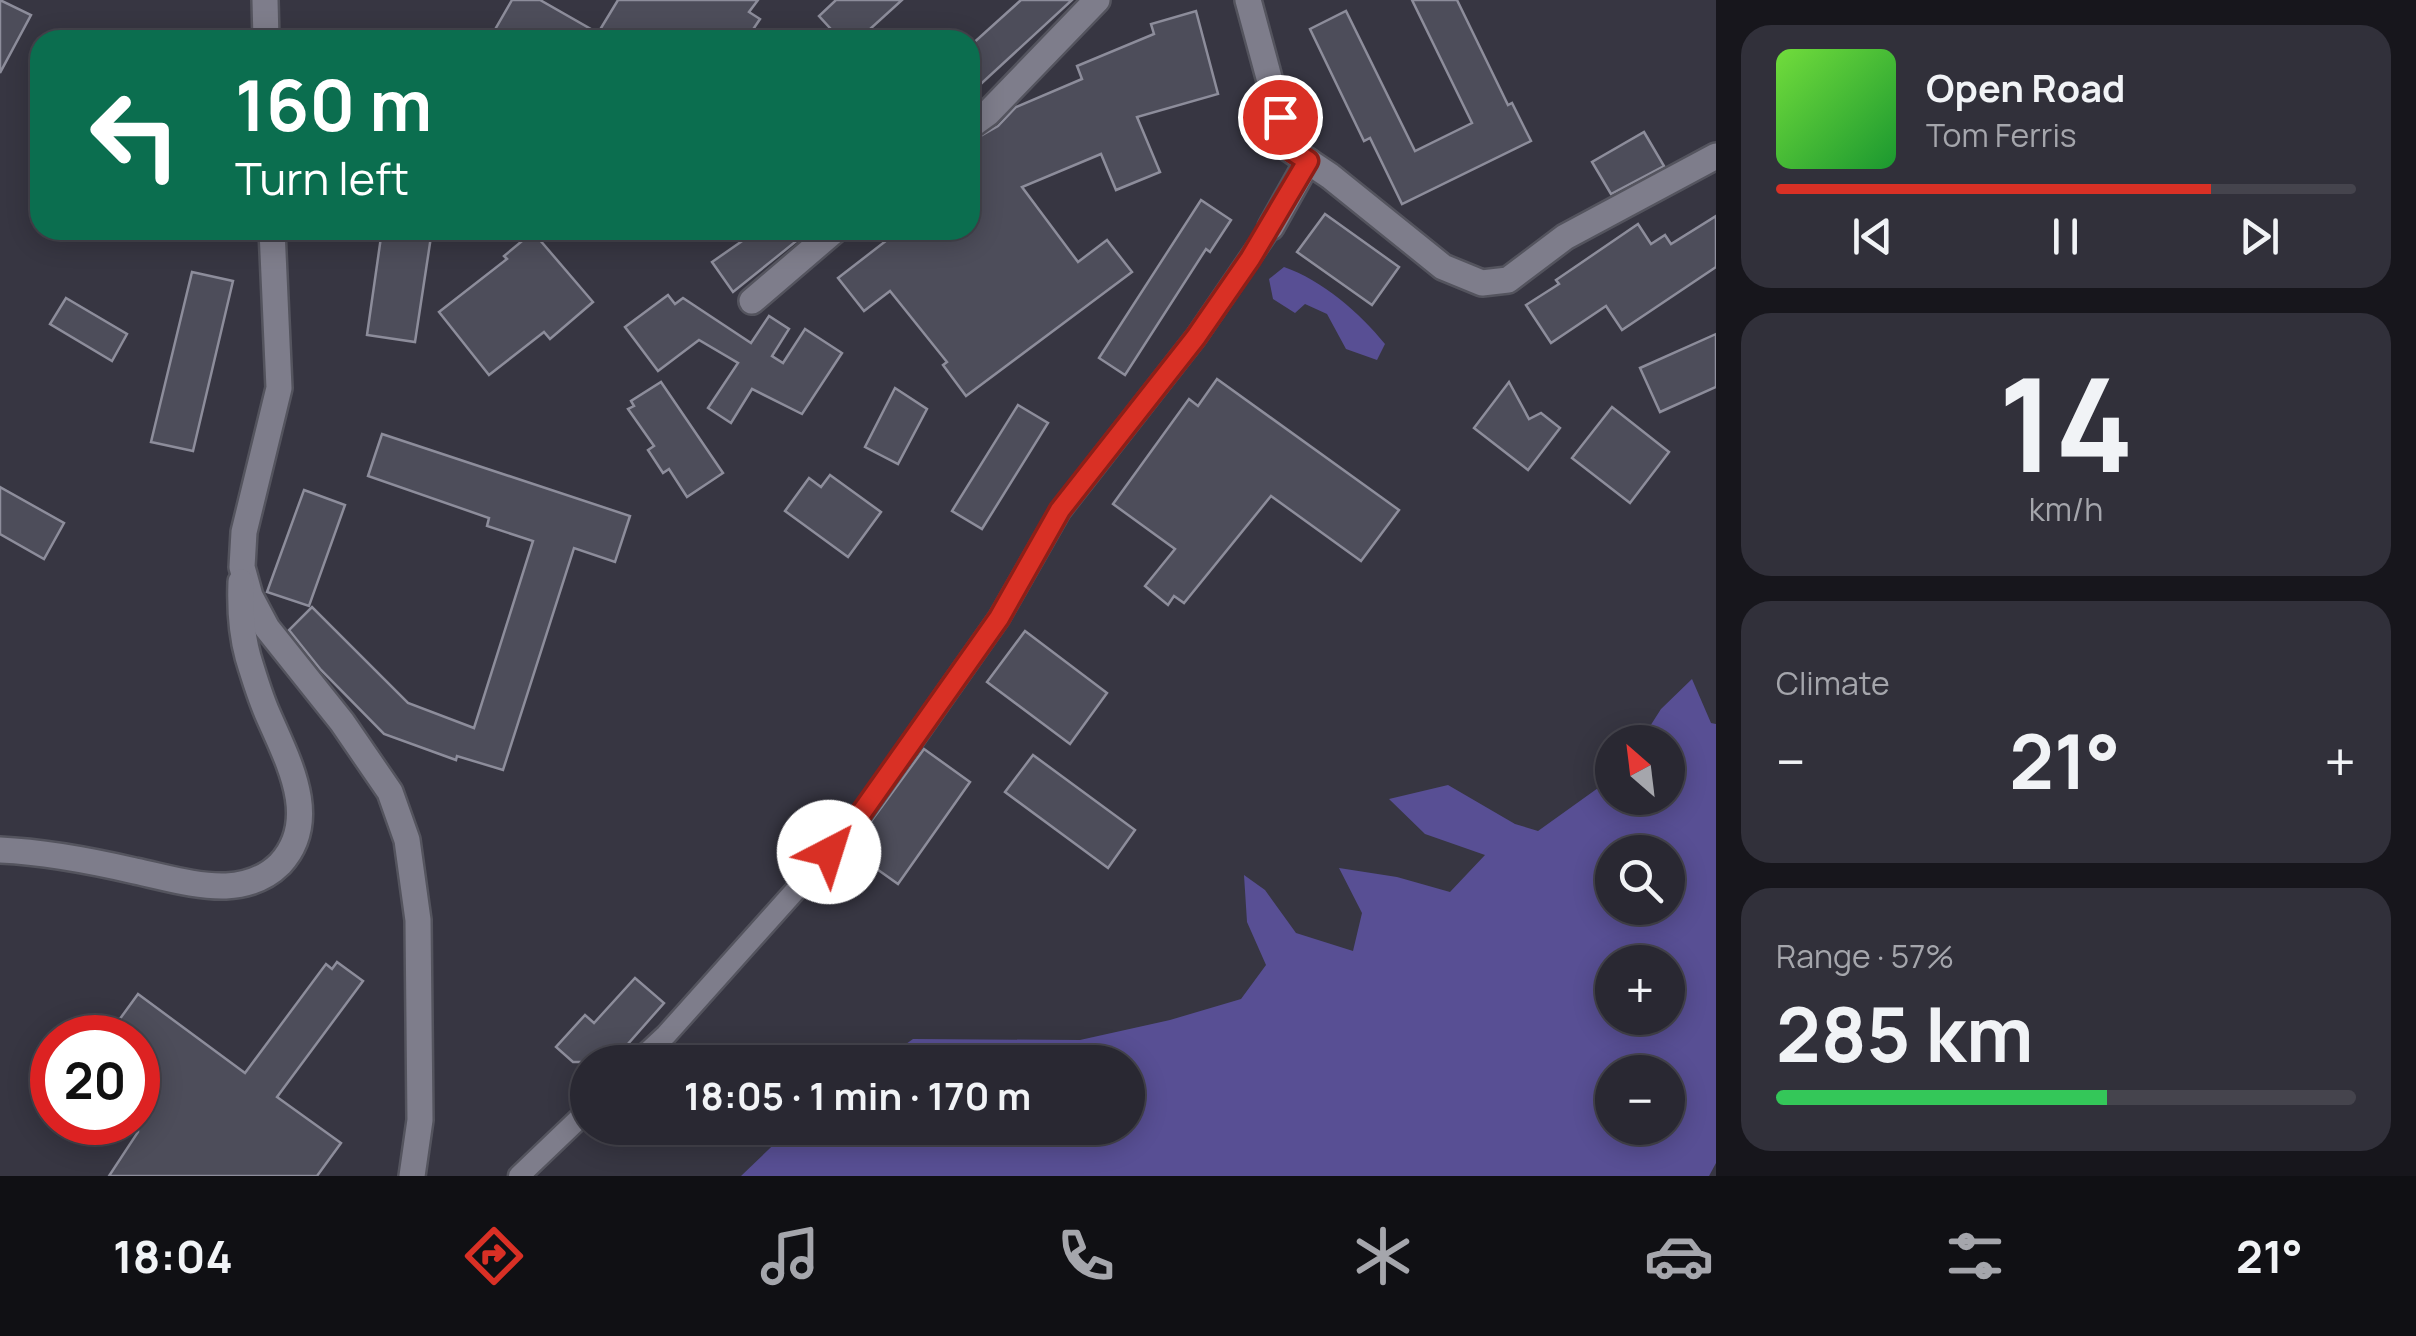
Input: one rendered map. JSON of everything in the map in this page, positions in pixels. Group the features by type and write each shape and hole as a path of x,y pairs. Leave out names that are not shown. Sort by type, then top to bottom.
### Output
{"street":[{"path":"265,0 266,30"},
{"path":"980,119 1097,0"},
{"path":"1248,0 1288,148 1444,267 1482,283 1508,280 1564,237 1716,156"},
{"path":"1271,227 1308,161"},
{"path":"0,850 227,886 267,877 286,858 298,833 299,794 290,761 266,711 240,621 244,532 280,388 273,240"},
{"path":"752,300 823,240"},
{"path":"242,567 250,596 267,628 342,722 390,792 406,840 418,920 420,1120 412,1176"}],"lane":[{"path":"655,1045 852,826 999,618 1060,510 1196,337 1271,227"},
{"path":"519,1176 570,1127"}],"shaded area":[{"path":"1284,267 1326,289 1364,321 1385,344 1377,360 1346,349 1327,314 1305,304 1295,313 1273,299 1269,279"},
{"path":"1692,679 1711,723 1716,724 1716,1163 1709,1176 741,1176 773,1145 1145,1145 1145,1045 905,1045 913,1039 1080,1040 1241,999 1266,965 1247,922 1244,875 1265,890 1296,933 1353,951 1362,913 1339,868 1397,877 1450,892 1485,855 1425,834 1389,799 1448,785 1515,824 1538,831 1595,790 1595,815 1685,815 1685,725 1651,725 1661,709"}],"building":[{"path":"0,0 31,15 0,73"},
{"path":"512,0 540,0 593,30 495,30"},
{"path":"618,0 758,0 749,12 760,19 753,30 600,30"},
{"path":"836,0 902,0 869,30 832,30 819,16"},
{"path":"1021,0 1072,0 980,85 980,37"},
{"path":"1412,0 1457,0 1508,105 1512,103 1531,141 1402,204 1370,138 1364,141 1310,29 1346,11 1415,151 1472,123"},
{"path":"1196,11 1218,94 1137,117 1160,172 1116,190 1101,154 1022,187 1078,262 1107,240 1132,272 966,396 943,365 947,362 890,291 864,311 838,278 887,240 980,240 980,136 998,126 1016,107 1082,79 1077,66 1154,34 1151,24"},
{"path":"1644,132 1664,166 1611,194 1592,162"},
{"path":"1201,200 1231,220 1210,252 1206,249 1125,375 1099,358"},
{"path":"1325,214 1399,267 1372,305 1297,252"},
{"path":"1716,216 1716,267 1622,330 1606,306 1551,343 1526,305 1638,224 1651,244 1665,235 1671,244"},
{"path":"381,240 430,240 415,342 367,335"},
{"path":"523,240 540,240 593,302 550,339 544,332 489,375 439,312 507,259 504,256"},
{"path":"744,240 798,240 733,292 712,262"},
{"path":"192,272 233,281 193,451 151,442"},
{"path":"668,295 675,304 683,298 751,343 769,316 789,329 772,356 783,363 805,329 842,353 802,414 752,389 731,423 708,408 738,363 699,340 658,371 625,327"},
{"path":"66,298 127,334 112,361 50,324"},
{"path":"1716,334 1716,387 1660,412 1640,368"},
{"path":"1217,379 1399,510 1361,561 1271,496 1184,603 1174,596 1168,605 1145,586 1175,549 1113,504 1189,399 1198,406"},
{"path":"661,382 723,473 687,497 669,469 663,473 648,450 654,446 628,409 634,406 631,401"},
{"path":"1509,382 1529,419 1541,413 1560,428 1528,470 1474,428"},
{"path":"895,388 927,409 898,464 865,447"},
{"path":"1018,405 1048,423 982,529 952,511"},
{"path":"1612,407 1669,452 1630,503 1572,458"},
{"path":"382,434 630,516 615,562 574,548 503,770 457,756 456,760 384,734 321,670 289,630 312,607 408,703 474,728 533,541 487,526 489,518 368,476"},
{"path":"830,475 881,512 848,557 785,511 809,478 821,487"},
{"path":"0,487 64,523 44,559 0,534"},
{"path":"304,490 345,505 309,606 267,592"},
{"path":"1025,631 1107,693 1070,744 987,682"},
{"path":"924,749 970,782 898,884 850,850"},
{"path":"1033,755 1135,830 1108,868 1005,792"},
{"path":"337,962 363,981 277,1097 341,1143 317,1176 109,1176 129,1145 160,1145 160,1015 123,1015 138,994 245,1073 326,964 332,969"},
{"path":"635,978 664,1003 627,1045 570,1045 570,1059 556,1047 585,1015 594,1023"}],"route":[{"path":"829,852 852,826 999,618 1060,510 1196,337 1271,227 1308,161 1288,148 1280,117"}]}
